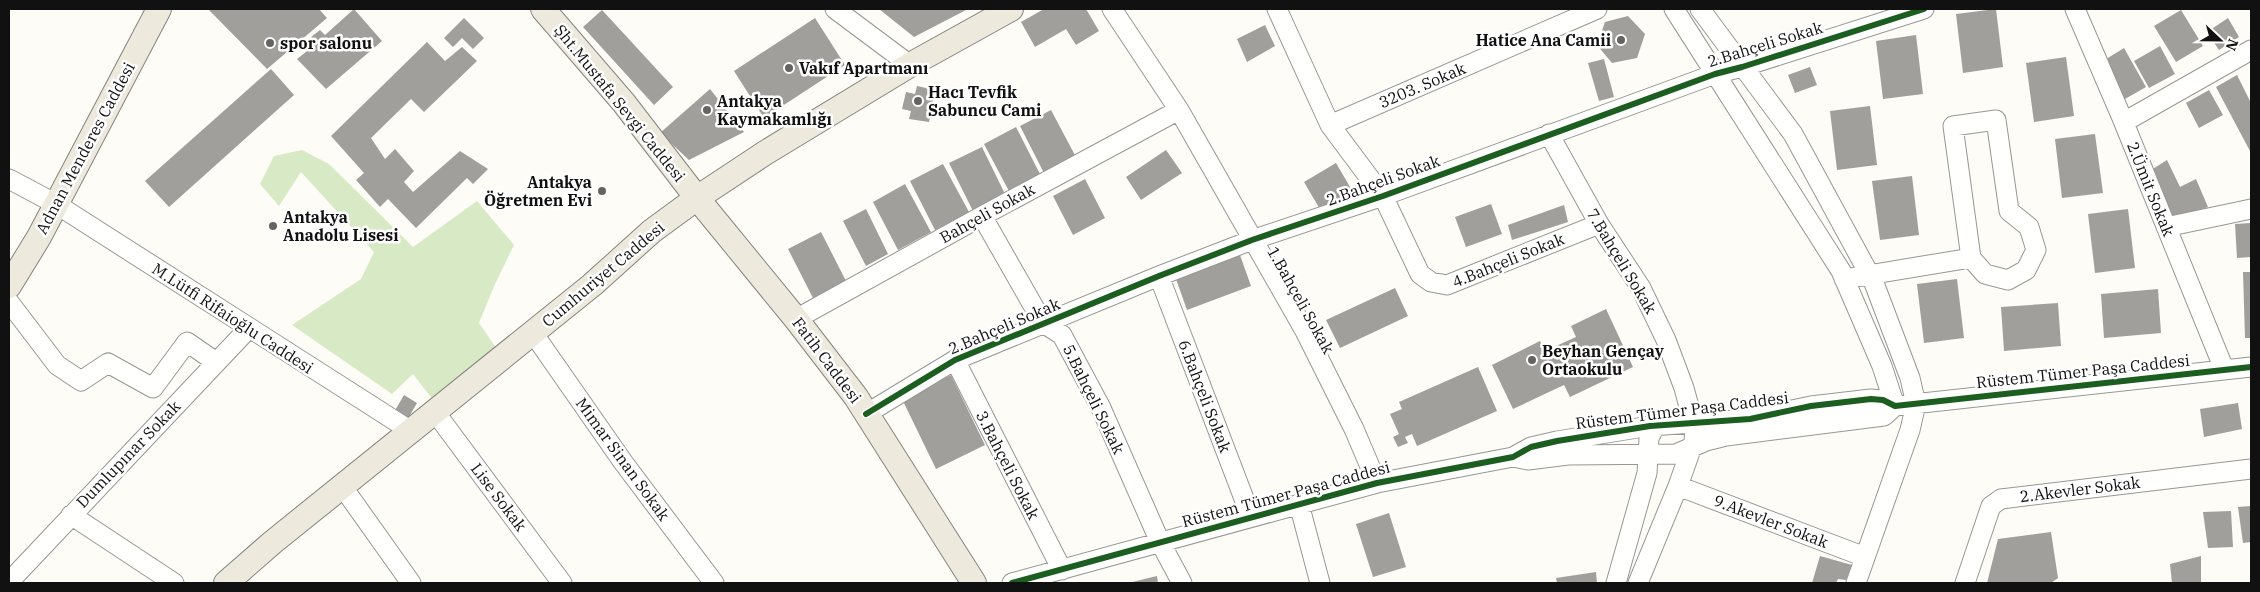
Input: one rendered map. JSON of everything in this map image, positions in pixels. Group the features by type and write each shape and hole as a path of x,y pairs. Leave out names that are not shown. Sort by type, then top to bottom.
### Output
{"main road":[{"name":"Adnan Menderes Caddesi","path":"9,286 56,204 159,9"},
{"name":"Şht.Mustafa Sevgi Caddesi","path":"546,10 624,104 697,198"},
{"name":"Cumhuriyet Caddesi","path":"226,583 342,486 592,285 652,232 697,198 765,153 995,12"},
{"name":"Fatih Caddesi","path":"697,198 796,319 866,414 974,583"}],"street":[{"path":"835,9 910,64"},
{"name":"1.Bahçeli Sokak","path":"1112,9 1179,110 1305,331 1354,429 1377,483"},
{"name":"4.Bahçeli Sokak","path":"1277,9 1330,124 1383,196 1420,274 1431,282 1446,285 1599,224"},
{"name":"3203. Sokak","path":"1330,124 1597,9"},
{"path":"1674,9 1844,279 1882,366 1895,406"},
{"path":"1700,9 1793,134 1870,275 1910,378 1916,404 1910,430 1856,583"},
{"name":"2.Bahçeli Sokak","path":"866,414 955,360 1252,240 1383,196 1715,74 1924,9"},
{"name":"2.Ümit Sokak","path":"2075,9 2124,122 2224,369"},
{"path":"2124,122 2251,50"},
{"name":"Bahçeli Sokak","path":"796,319 1179,110"},
{"path":"1996,120 2009,211 2029,227 2036,250 2026,270 2008,280 1985,274 1971,258 1953,126 1996,120"},
{"name":"7.Bahçeli Sokak","path":"1549,134 1599,224 1641,288 1658,322 1684,388 1696,436 1678,486 1638,583"},
{"name":"M.Lütfi Rifaioğlu Caddesi","path":"9,179 56,204 411,431"},
{"path":"2166,226 2251,209"},
{"name":"5.Bahçeli Sokak","path":"982,216 1043,323 1062,335 1101,408 1160,542 1182,583"},
{"path":"1844,279 1971,258"},
{"name":"6.Bahçeli Sokak","path":"1159,276 1251,517"},
{"path":"9,302 57,365 81,381 108,363 152,388 187,342 216,362"},
{"name":"Dumlupınar Sokak","path":"9,582 70,515 249,328"},
{"name":"Mimar Sinan Sokak","path":"533,333 623,462 714,583"},
{"name":"3.Bahçeli Sokak","path":"955,360 1062,570"},
{"name":"Rüstem Tümer Paşa Caddesi","path":"1012,583 1377,483 1513,457 1531,447 1557,441 1655,426 1750,419 1811,406 1871,399 1883,400 1895,406 2251,367"},
{"name":"Rüstem Tümer Paşa Caddesi","path":"1513,457 1528,460 1568,456 1676,454 1706,440 1726,436 1884,416 1895,406"},
{"name":"Lise Sokak","path":"435,412 562,583"},
{"path":"1616,583 1647,473 1649,438 1655,426"},
{"name":"2.Akevler Sokak","path":"1966,583 1991,506 2001,498 2251,469"},
{"path":"342,486 411,583"},
{"name":"9.Akevler Sokak","path":"1678,486 1865,557"},
{"path":"1299,504 1320,583"},
{"path":"70,515 174,583"}],"green space":[{"path":"302,150 329,164 413,247 477,201 514,245 479,323 497,349 433,400 413,374 392,394 292,325 361,279 374,252 301,172 279,206 260,184 274,156"}],"building":[{"name":"spor salonu","path":"208,9 319,9 327,18 267,69"},
{"path":"354,9 382,41 326,89 297,59 316,44 311,37 320,30 325,35"},
{"path":"879,9 964,9 966,10 914,37"},
{"path":"1044,9 1086,9 1099,31 1076,45 1066,29 1035,47 1021,22"},
{"path":"1996,9 2003,67 1963,73 1956,14"},
{"path":"602,10 673,87 654,105 583,27"},
{"path":"2181,10 2203,46 2176,62 2154,26"},
{"name":"Hatice Ana Camii","path":"1628,16 1645,34 1637,58 1612,63 1597,45 1605,22"},
{"path":"464,18 484,38 473,49 462,38 453,47 444,38"},
{"name":"Vakıf Apartmanı","path":"815,18 845,65 764,118 734,71"},
{"path":"2228,18 2239,37 2219,50 2207,32"},
{"path":"1265,25 1275,46 1247,62 1237,39"},
{"path":"1916,35 1923,94 1883,99 1876,41"},
{"path":"427,42 445,61 462,47 477,61 424,112 411,99 371,138 385,159 395,149 414,171 404,182 413,192 460,151 488,169 473,184 467,178 416,228 388,199 380,207 356,180 364,173 331,136"},
{"path":"2160,46 2175,74 2149,88 2134,61"},
{"path":"2124,48 2146,87 2125,99 2103,61"},
{"path":"2066,57 2074,116 2034,122 2026,63"},
{"path":"1604,59 1614,97 1599,101 1588,63"},
{"path":"1810,67 1817,85 1795,93 1788,75"},
{"path":"271,69 294,95 169,207 145,181"},
{"path":"2237,75 2251,103 2251,153 2216,87"},
{"name":"Hacı Tevfik Sabuncu Cami","path":"917,86 935,90 929,122 909,119 911,111 902,109 906,92 915,94"},
{"name":"Antakya Kaymakamlığı","path":"710,89 744,132 689,160 660,133"},
{"path":"2209,90 2223,115 2199,128 2186,103"},
{"path":"1870,106 1877,165 1837,170 1830,111"},
{"path":"1051,110 1077,159 1045,175 1020,126"},
{"path":"1016,127 1041,176 1010,193 984,144"},
{"path":"2095,134 2103,193 2062,198 2055,139"},
{"path":"982,147 1005,194 973,211 949,163"},
{"path":"1166,150 1182,173 1141,200 1126,177"},
{"path":"2167,160 2180,187 2196,179 2208,207 2168,222 2148,172"},
{"path":"1336,163 1353,192 1321,211 1304,182"},
{"path":"943,164 969,212 935,230 910,181"},
{"path":"1912,176 1919,235 1880,240 1872,181"},
{"path":"1085,179 1105,218 1073,235 1053,196"},
{"path":"905,184 931,232 898,250 873,202"},
{"path":"1491,204 1502,234 1466,247 1455,217"},
{"path":"1564,205 1568,222 1512,240 1508,225"},
{"path":"866,209 888,254 866,266 843,221"},
{"path":"2128,209 2135,268 2095,273 2088,214"},
{"path":"2251,223 2251,257 2237,258 2235,224"},
{"path":"821,232 846,281 813,298 788,249"},
{"path":"1240,255 1251,286 1187,310 1176,279"},
{"path":"2243,272 2251,272 2251,338 2245,338"},
{"path":"1957,279 1964,338 1924,343 1917,284"},
{"path":"1395,288 1408,316 1340,348 1326,320"},
{"path":"2158,289 2161,333 2104,338 2101,294"},
{"path":"2058,303 2061,346 2004,351 2001,307"},
{"path":"1606,309 1633,367 1570,397 1564,385 1513,409 1492,365 1540,341 1545,351 1576,337 1571,326"},
{"path":"1478,367 1497,411 1417,446 1412,434 1405,437 1408,443 1398,447 1393,437 1399,434 1390,414 1402,409 1399,402"},
{"path":"951,375 985,445 936,469 902,399"},
{"path":"404,395 417,403 406,422 393,414"},
{"path":"2238,403 2242,429 2204,437 2200,409"},
{"path":"2251,506 2251,542 2243,543 2238,507"},
{"path":"2231,511 2233,547 2208,548 2203,512"},
{"path":"1389,513 1406,567 1373,577 1356,524"},
{"path":"2051,532 2058,578 2051,583 1987,583 1998,539"},
{"path":"1820,556 1852,565 1846,580 1838,579 1836,583 1812,583"},
{"path":"2201,556 2201,583 2172,583 2170,564"},
{"path":"1596,572 1597,583 1557,583 1556,578"},
{"path":"1157,576 1158,583 1128,583"}],"cycle path":[{"path":"866,414 955,360 1252,240 1383,196 1715,74 1924,9"},
{"path":"1012,583 1377,483 1513,457 1531,447 1557,441 1650,426 1750,419 1811,406 1871,399 1883,400 1895,406 2251,367"}],"place":[{"name":"Hatice Ana Camii","path":"1621,40"},
{"name":"spor salonu","path":"270,43"},
{"name":"Vakıf Apartmanı","path":"789,68"},
{"name":"Hacı Tevfik Sabuncu Cami","path":"918,101"},
{"name":"Antakya Kaymakamlığı","path":"707,110"},
{"name":"Antakya Öğretmen Evi","path":"602,191"},
{"name":"Antakya Anadolu Lisesi","path":"273,226"},
{"name":"Beyhan Gençay Ortaokulu","path":"1532,360"}]}
